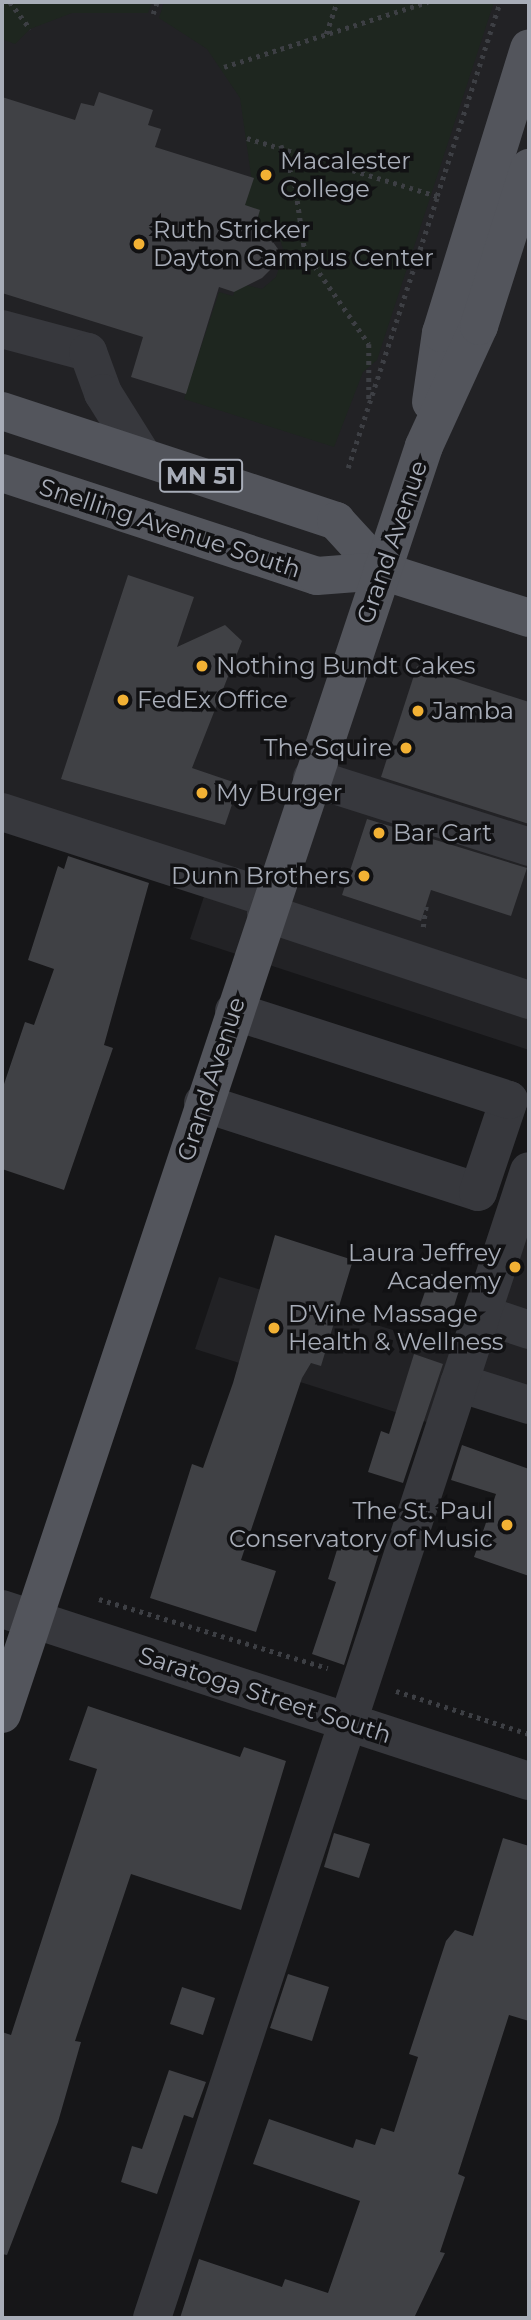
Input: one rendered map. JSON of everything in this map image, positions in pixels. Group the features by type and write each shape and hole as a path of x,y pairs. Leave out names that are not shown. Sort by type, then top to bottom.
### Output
{"main road":[{"name":"Grand Avenue","path":"424,446 441,333 529,48"},
{"name":"Grand Avenue","path":"2,1714 18,1614 203,1103 424,446 479,326 529,168"},
{"name":"Snelling Avenue South","path":"2,411 336,521 382,571"},
{"name":"Snelling Avenue South","path":"2,473 317,576 382,571 529,618"}],"street":[{"path":"2,329 88,352 103,393 143,457"},
{"path":"312,778 529,847"},
{"path":"2,812 529,1000"},
{"path":"203,1103 478,1192 509,1100 234,1011"},
{"path":"152,2318 529,1171"},
{"path":"482,1314 529,1330"},
{"path":"459,1383 529,1405"},
{"name":"Saratoga Street South","path":"18,1614 529,1782"}],"path":[{"path":"10,2 30,29"},
{"path":"153,15 157,2"},
{"path":"326,35 337,2"},
{"path":"224,68 428,2"},
{"path":"348,468 499,2"},
{"path":"247,138 281,144 437,197"},
{"path":"281,144 295,184 305,252 369,344 369,404"},
{"path":"424,922 426,906"},
{"path":"99,1599 529,1734"}],"shaded area":[{"path":"2,2 529,2 529,1050 190,939 214,866 2,795"},
{"path":"2,2 152,2 148,13 72,13 30,29 15,44 2,39"},
{"path":"164,2 494,2 377,360 363,372 334,447 184,399 219,292 233,296 237,283 262,289 276,277 284,252 279,236 255,227 259,214 243,209 252,182 240,98 207,49 159,18"},
{"path":"529,1179 529,1405 463,1383 430,1423 195,1349 219,1277 472,1354"}],"building":[{"name":"Ruth Stricker Dayton Campus Center","path":"99,92 153,110 148,125 161,129 155,147 254,178 245,205 260,210 257,220 278,249 276,264 262,278 234,292 219,287 186,394 131,377 143,337 2,293 2,97 75,120 81,103 94,106"},
{"path":"128,575 194,597 177,647 225,625 242,641 192,768 239,784 225,825 61,779"},
{"path":"417,666 529,702 529,824 381,777"},
{"path":"367,819 527,868 511,916 431,890 421,921 342,895"},
{"path":"68,856 149,883 104,1045 113,1048 64,1190 2,1169 2,1090 25,1022 34,1025 54,969 28,960 58,866 64,869"},
{"path":"275,1235 353,1260 321,1366 311,1363 302,1378 241,1560 276,1571 256,1632 150,1598 192,1464 203,1468 233,1383"},
{"path":"431,1274 461,1284 449,1322 418,1312"},
{"path":"414,1354 443,1364 403,1483 368,1472 381,1431 389,1434"},
{"name":"The St. Paul Conservatory of Music","path":"462,1445 529,1469 529,1576 474,1557 496,1494 451,1480"},
{"path":"340,1540 379,1553 344,1665 312,1654 336,1582 328,1579"},
{"path":"88,1706 240,1757 244,1747 286,1761 241,1910 131,1874 75,2041 81,2042 58,2122 7,2255 2,2254 2,2032 11,2035 97,1769 69,1760"},
{"path":"334,1833 370,1844 359,1878 324,1867"},
{"path":"503,1838 529,1846 529,2021 509,2015 458,2174 465,2177 440,2252 445,2253 414,2318 180,2318 199,2259 282,2287 285,2279 328,2293 360,2201 253,2164 269,2119 353,2148 356,2139 375,2145 381,2128 394,2132 418,2057 409,2054 446,1941 455,1930 473,1936"},
{"path":"288,1974 329,1987 312,2041 270,2028"},
{"path":"182,1987 215,1998 203,2035 170,2024"},
{"path":"169,2070 206,2082 193,2118 184,2115 157,2194 121,2182 132,2146 142,2149"}],"place":[{"name":"Macalester College","path":"266,175"},
{"name":"Ruth Stricker Dayton Campus Center","path":"139,244"},
{"name":"Nothing Bundt Cakes","path":"202,666"},
{"name":"FedEx Office","path":"123,700"},
{"name":"Jamba","path":"418,711"},
{"name":"The Squire","path":"406,748"},
{"name":"My Burger","path":"202,793"},
{"name":"Bar Cart","path":"379,833"},
{"name":"Dunn Brothers","path":"364,876"},
{"name":"Laura Jeffrey Academy","path":"515,1267"},
{"name":"D'Vine Massage Health & Wellness","path":"274,1328"},
{"name":"The St. Paul Conservatory of Music","path":"507,1525"}]}
